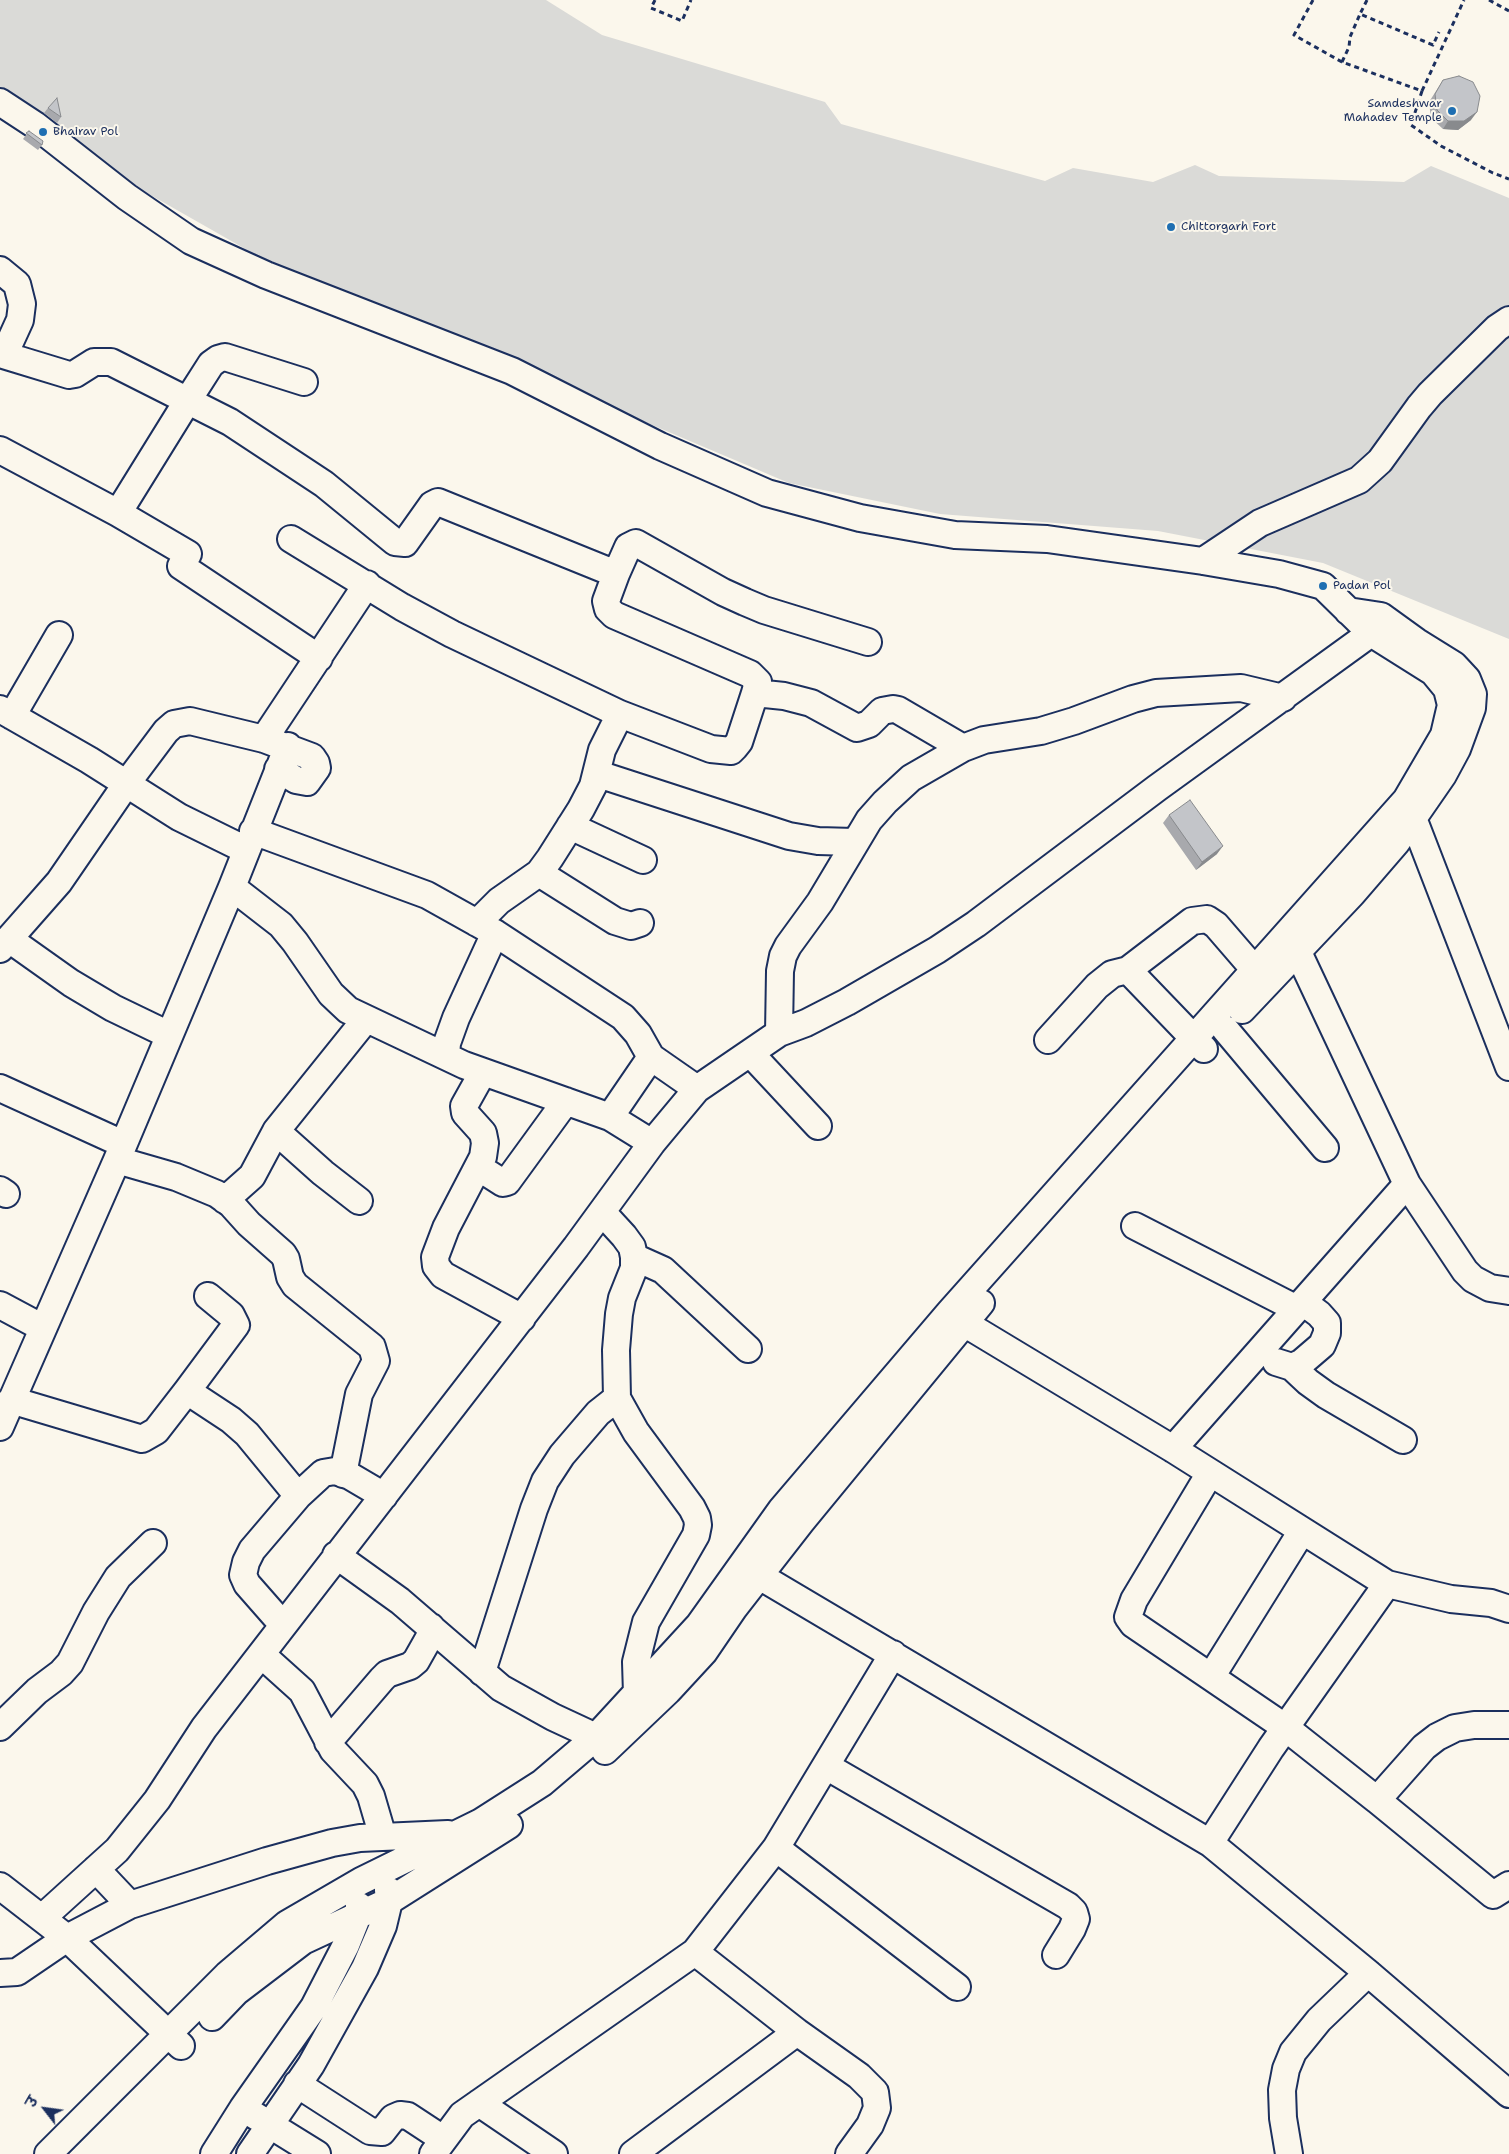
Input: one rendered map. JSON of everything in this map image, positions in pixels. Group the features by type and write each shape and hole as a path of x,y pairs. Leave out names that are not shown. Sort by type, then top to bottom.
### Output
{"street":[{"path":"0,102 35,125 127,197 191,241 266,275 512,371 660,446 767,493 860,518 955,535 1047,539 1271,572 1323,586 1348,611 1417,642 1454,664 1467,679 1473,694 1472,708 1457,749 1443,775 1254,970 1199,1044 1098,1169 956,1318 938,1358 869,1424 801,1522 751,1570 596,1737 542,1783 481,1822 361,1881 287,1924 260,1944 227,1974 176,2040 70,2154"},
{"path":"0,270 16,284 22,304 20,320 2,354 69,375 94,362 111,362 230,422 324,484 395,542 405,543 432,505 438,502 616,574"},
{"path":"1204,561 1260,523 1359,480 1380,461 1430,394 1496,328 1509,320"},
{"path":"118,513 211,364 218,359 225,357 304,382"},
{"path":"0,450 118,513 188,554 181,566 319,658"},
{"path":"291,539 415,614 452,634 620,714 711,749 731,751 739,742 758,682 750,674 614,615 608,609 606,601 628,547 636,543 723,592 751,605 868,642"},
{"path":"208,1296 232,1315 236,1325 156,1431 142,1439 5,1411 120,1152 232,886 250,841 277,751 319,658 367,584"},
{"path":"42,1918 117,1850 157,1800 204,1728 262,1655 336,1555 522,1318 652,1143 697,1089 778,1034 832,1010 900,972 953,939 1283,698 1376,624"},
{"path":"59,634 6,713 127,783 179,817 250,841 427,895 486,928 623,1017 638,1034 650,1057 697,1089"},
{"path":"778,1034 780,971 783,956 827,890 854,842 869,820 911,778 962,748 984,740 1062,726 1133,699 1156,693 1241,688 1283,698"},
{"path":"755,693 784,696 811,703 857,728 869,724 882,711 898,710 962,748"},
{"path":"446,1056 447,1043 486,928 499,901 539,872 570,826 588,796 598,774 602,750 620,714"},
{"path":"169,1035 113,1008 4,944 59,882 127,783 166,731 174,724 190,721 277,751"},
{"path":"598,774 789,836 818,841 854,842"},
{"path":"1199,1044 1225,1029 1373,870 1410,809"},
{"path":"1410,809 1509,1067"},
{"path":"570,826 643,860"},
{"path":"539,872 615,921 631,926 640,923"},
{"path":"232,886 281,925 339,1002 348,1010 483,1072 610,1117 652,1143"},
{"path":"1048,1040 1098,986 1112,974 1128,970 1192,920 1207,919 1216,925 1254,970"},
{"path":"1297,950 1407,1184 1465,1272 1473,1279 1490,1288 1509,1290"},
{"path":"1128,970 1199,1044"},
{"path":"226,1200 252,1176 276,1131 366,1018"},
{"path":"1225,1029 1325,1148"},
{"path":"750,1053 818,1126"},
{"path":"610,1117 650,1057"},
{"path":"483,1072 464,1106 465,1113 483,1133 483,1157 446,1228 435,1257 436,1266 443,1275 522,1318"},
{"path":"0,1088 120,1152 226,1200 283,1254 290,1277 295,1285 372,1347 375,1354 374,1368 359,1394 343,1474"},
{"path":"478,1168 502,1183 506,1182 566,1101"},
{"path":"276,1131 323,1173 359,1201"},
{"path":"1173,1449 1407,1184"},
{"path":"602,1212 632,1247 634,1257 634,1268 622,1298 619,1314 616,1350 617,1398 636,1432 692,1508 698,1525 696,1535 646,1622 636,1662 637,1694"},
{"path":"1135,1226 1319,1314 1327,1323 1327,1333 1322,1344 1301,1363 1292,1367"},
{"path":"634,1257 663,1270 748,1349"},
{"path":"0,1305 43,1328"},
{"path":"956,1318 1173,1449 1387,1584 1451,1599 1491,1603 1509,1609"},
{"path":"1259,1352 1273,1361 1292,1367 1308,1382 1326,1394 1402,1440"},
{"path":"187,1391 224,1414 247,1434 298,1496"},
{"path":"482,1672 534,1509 545,1481 562,1455 598,1413 617,1398"},
{"path":"283,1625 247,1584 244,1574 246,1562 252,1550 298,1496 322,1473 335,1471 384,1496"},
{"path":"1210,1473 1134,1600 1128,1617 1133,1624 1286,1728 1504,1896"},
{"path":"1211,1677 1302,1531"},
{"path":"0,1727 37,1691 61,1673 70,1663 96,1612 118,1577 153,1543"},
{"path":"336,1555 400,1600 501,1688 553,1717 596,1737"},
{"path":"751,1570 1210,1843 1368,1973 1509,2094"},
{"path":"48,2154 176,2040 280,1957 310,1938 389,1901 532,1810 570,1781 668,1691 704,1652 734,1608 751,1570"},
{"path":"1210,1843 1286,1728 1387,1584"},
{"path":"328,1742 387,1674 410,1666 416,1661 425,1646 430,1627"},
{"path":"297,2084 370,2131 382,2132 393,2118 400,2115 408,2116 438,2146 462,2115 695,1952 776,1848 893,1654"},
{"path":"262,1655 302,1691 333,1750 365,1784 371,1796 383,1837"},
{"path":"1377,1800 1424,1747 1437,1737 1455,1728 1474,1725 1509,1725"},
{"path":"826,1766 1068,1906 1074,1912 1076,1919 1056,1955"},
{"path":"0,1972 17,1972 67,1938 130,1905 267,1861 332,1843 383,1837 459,1834"},
{"path":"776,1848 957,1987"},
{"path":"250,2154 311,2065 365,1968 383,1926 389,1901 386,1869"},
{"path":"96,1870 130,1905"},
{"path":"214,2154 243,2108 314,2007 332,1974 358,1915 361,1881"},
{"path":"0,1886 67,1938 176,2040"},
{"path":"695,1952 797,2032 859,2076 875,2092 877,2108 870,2124 849,2154"},
{"path":"1289,2154 1283,2118 1282,2090 1286,2069 1293,2052 1319,2020 1368,1973"},
{"path":"634,2154 797,2032"},
{"path":"479,2103 554,2154"},
{"path":"243,2108 317,2154"}],"path":[{"path":"655,0 651,8 682,21 691,0"},
{"path":"1313,0 1294,35 1342,62 1422,91"},
{"path":"1342,62 1349,47 1350,36 1367,0"},
{"path":"1464,0 1422,91 1411,125 1441,146 1493,173 1509,179"},
{"path":"1489,0 1509,11"},
{"path":"1360,14 1433,45 1439,32"}],"shaded area":[{"path":"0,0 546,0 602,35 825,102 841,124 1045,181 1073,168 1153,182 1195,165 1219,176 1404,182 1431,166 1509,198 1509,639 1323,563 1158,531 940,514 789,483 270,263 89,160 0,88"}],"building":[{"name":"Samdeshwar Mahadev Temple","path":"1459,76 1473,82 1480,96 1477,112 1464,121 1448,121 1437,110 1435,94 1443,80"},
{"path":"57,98 61,117 48,108"},
{"path":"29,131 43,141 42,145 26,133"},
{"path":"1190,800 1223,846 1202,862 1169,815"}],"place":[{"name":"Samdeshwar Mahadev Temple","path":"1452,111"},
{"name":"Bhairav Pol","path":"43,132"},
{"name":"Chittorgarh Fort","path":"1171,227"},
{"name":"Padan Pol","path":"1323,586"}]}
